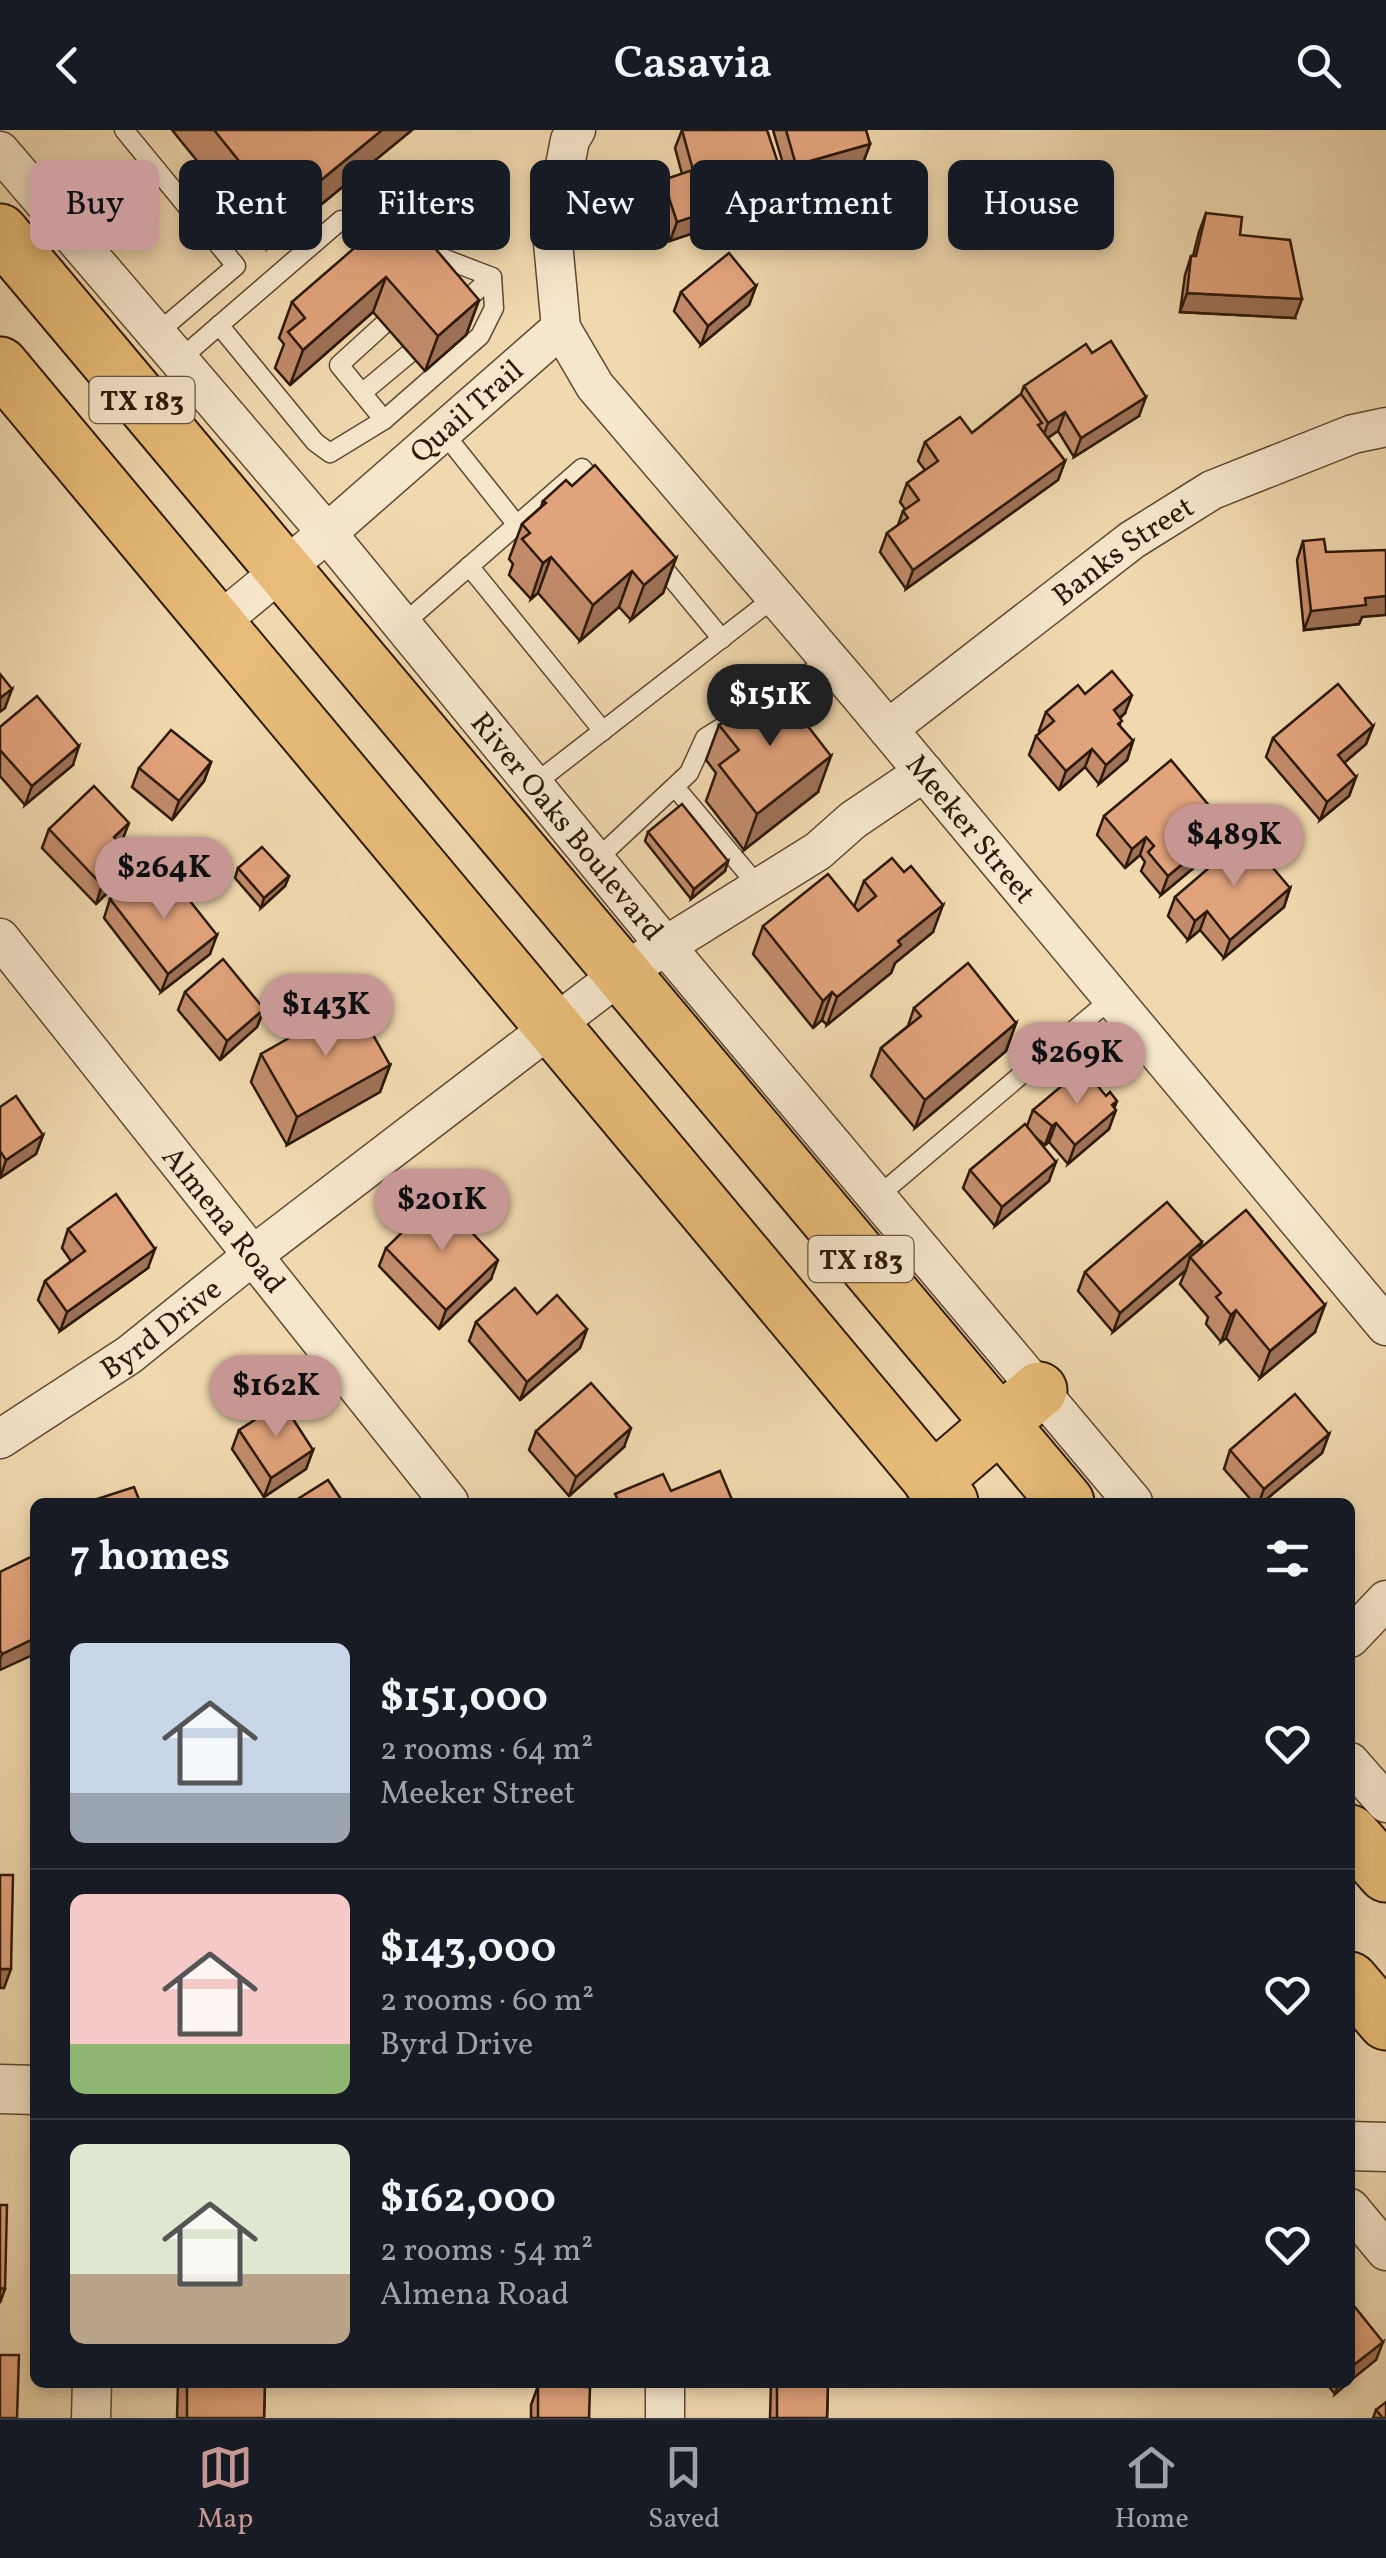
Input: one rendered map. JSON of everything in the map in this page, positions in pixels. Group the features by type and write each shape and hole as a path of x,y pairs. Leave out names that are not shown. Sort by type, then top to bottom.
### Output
{"main road":[{"name":"River Oaks Boulevard","path":"0,232 285,568 643,959 1019,1406 1064,1498"},
{"name":"TX 183","path":"0,364 941,1492"},
{"path":"941,1492 1019,1406"},
{"path":"1355,1838 1386,1874"},
{"path":"1355,1986 1386,2022"}],"street":[{"path":"561,328 552,232 570,134"},
{"name":"River Oaks Boulevard","path":"0,151 327,533 595,861 643,959 877,1197 1019,1406 1128,1498"},
{"name":"Quail Trail","path":"217,624 561,328"},
{"name":"Meeker Street","path":"561,328 595,386 830,660 1386,1326"},
{"name":"Banks Street","path":"888,729 1132,540 1212,490 1353,434 1386,428"},
{"path":"551,1027 643,959 818,852 854,820 924,772"},
{"name":"Almena Road","path":"0,938 445,1498"},
{"name":"Byrd Drive","path":"0,1439 129,1356 252,1256 551,1027"},
{"path":"1355,1633 1386,1600"},
{"path":"1355,1768 1386,1804"},
{"path":"0,2089 30,2090"},
{"path":"1355,2146 1386,2147"},
{"path":"1355,2214 1386,2251"},
{"path":"92,2388 92,2418"},
{"path":"665,2388 665,2418"}],"lane":[{"path":"124,130 236,266 168,347"},
{"path":"168,347 220,325 342,220 444,267 492,276"},
{"path":"220,325 315,442 330,452 384,420 480,336 494,308 492,276"},
{"path":"450,315 492,276"},
{"path":"384,324 340,364 384,420"},
{"path":"362,393 410,353"},
{"path":"443,432 516,525"},
{"path":"402,624 582,468 606,496"},
{"path":"640,539 722,639"},
{"path":"469,566 602,731"},
{"path":"533,785 775,597"},
{"path":"595,861 689,773 705,738 830,660"},
{"path":"675,787 760,887"},
{"path":"877,1197 1112,998"}],"building":[{"path":"214,130 382,130 322,179 322,160 238,160"},
{"path":"682,130 767,130 777,160 690,160"},
{"path":"786,130 866,130 870,144 814,160 795,160"},
{"path":"690,171 690,218 677,222 670,201 670,178"},
{"path":"1206,213 1242,217 1240,235 1290,240 1302,299 1187,293 1191,256 1196,256"},
{"path":"352,250 436,250 479,300 438,336 386,277 303,350 288,332 305,318 292,302"},
{"path":"729,253 756,286 708,326 681,292"},
{"path":"1111,341 1146,397 1081,438 1065,412 1048,423 1024,386 1086,344 1092,353"},
{"path":"1021,394 1065,461 913,570 887,533 908,518 903,511 919,500 907,483 938,461 925,442 960,417 972,433"},
{"path":"595,465 676,558 644,585 632,571 593,605 551,557 543,563 522,539 530,533 522,524 566,480 572,486"},
{"path":"1324,539 1326,552 1386,550 1386,596 1365,598 1366,605 1311,611 1303,541"},
{"path":"1112,671 1132,695 1114,710 1122,721 1118,724 1133,741 1106,765 1092,749 1066,771 1036,736 1054,721 1046,712 1078,685 1085,694"},
{"path":"0,674 12,689 0,698"},
{"path":"1338,684 1373,726 1338,755 1356,777 1327,802 1273,738"},
{"path":"776,685 831,756 757,814 719,765 739,750 719,725"},
{"path":"37,696 79,746 32,786 0,750 0,727"},
{"path":"171,730 211,762 179,801 139,768"},
{"path":"1171,760 1227,827 1168,876 1148,852 1154,846 1146,837 1132,849 1104,816"},
{"path":"94,786 129,823 114,837 132,856 102,885 49,829"},
{"path":"682,804 728,861 694,889 648,832"},
{"path":"1246,836 1290,888 1230,940 1207,911 1195,921 1175,897"},
{"path":"262,847 289,876 264,898 238,868"},
{"path":"892,858 904,872 911,866 943,905 837,997 832,992 823,1001 763,926 828,874 858,911 876,896 864,881"},
{"path":"138,877 154,897 174,881 217,935 168,974 110,899"},
{"path":"223,959 264,1009 227,1041 185,992"},
{"path":"968,963 1016,1023 925,1100 881,1048 921,1016 914,1008"},
{"path":"354,1001 390,1065 297,1117 261,1054"},
{"path":"1083,1068 1106,1096 1110,1092 1117,1101 1112,1105 1116,1110 1075,1145 1056,1123 1052,1126 1033,1110"},
{"path":"16,1096 43,1135 6,1160 0,1151 0,1107"},
{"path":"1025,1124 1056,1162 1002,1207 970,1170"},
{"path":"116,1194 155,1249 67,1312 45,1281 85,1251 68,1229"},
{"path":"438,1197 498,1260 446,1310 386,1248"},
{"path":"1167,1202 1202,1242 1120,1313 1085,1272"},
{"path":"1246,1210 1325,1305 1270,1351 1236,1310 1231,1315 1216,1297 1221,1293 1190,1257"},
{"path":"515,1288 537,1314 557,1295 587,1329 527,1382 476,1322"},
{"path":"591,1383 631,1428 576,1477 536,1431"},
{"path":"1295,1394 1329,1434 1264,1489 1230,1450"},
{"path":"282,1402 313,1450 271,1478 239,1430"},
{"path":"720,1471 731,1498 617,1498 615,1494 663,1474 671,1491"},
{"path":"328,1480 340,1498 299,1498"},
{"path":"134,1487 138,1498 100,1498"},
{"path":"30,1557 30,1640 2,1654 0,1650 0,1572"},
{"path":"0,1875 13,1875 11,1969 0,1969"},
{"path":"0,2205 7,2205 5,2289 0,2288"},
{"path":"1355,2307 1383,2342 1355,2364"},
{"path":"0,2355 19,2355 17,2418 0,2418"},
{"path":"187,2388 265,2388 264,2418 187,2418"},
{"path":"538,2388 590,2388 589,2418 538,2418"},
{"path":"777,2388 828,2388 827,2418 777,2418"},
{"path":"1386,2402 1386,2418 1383,2418 1376,2410"}]}
